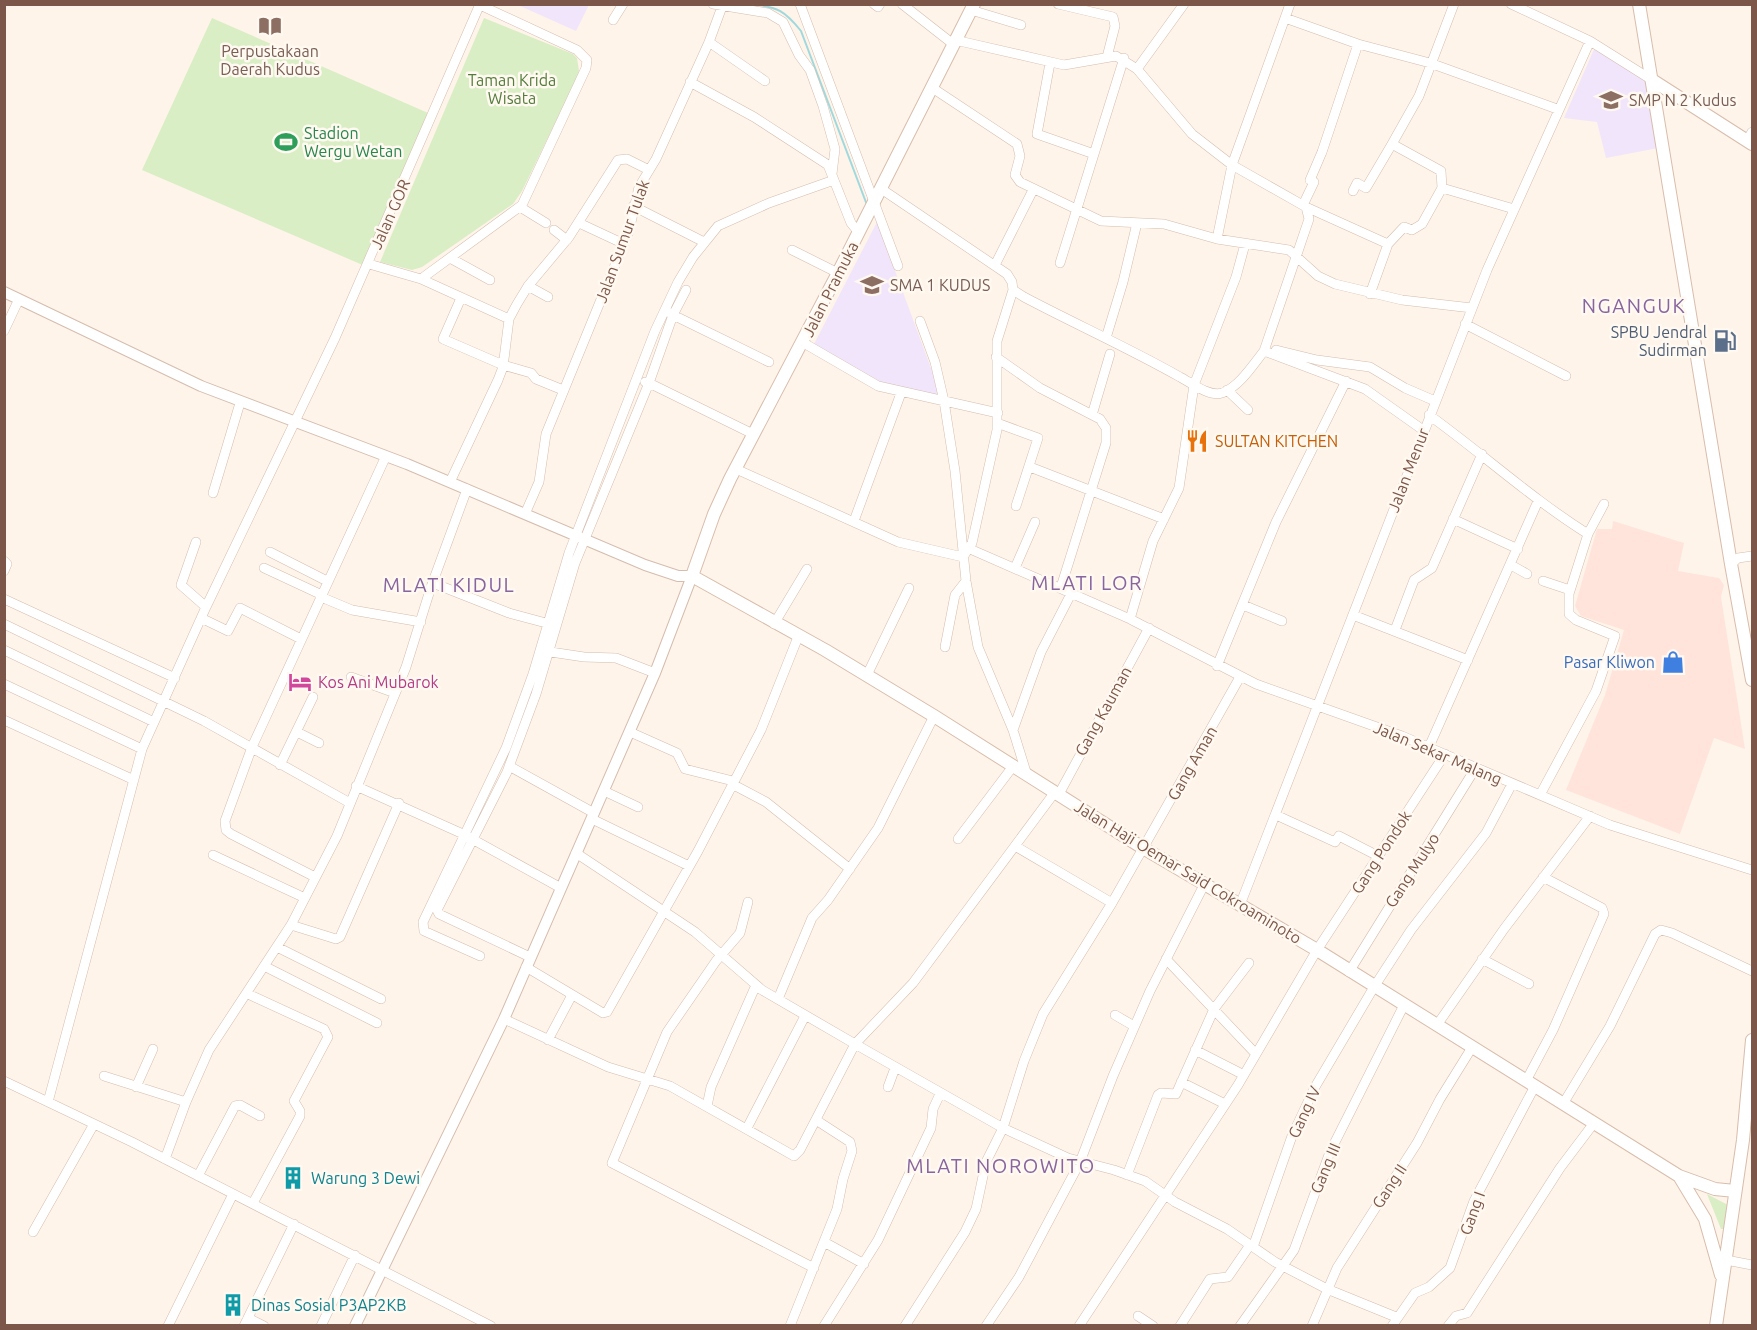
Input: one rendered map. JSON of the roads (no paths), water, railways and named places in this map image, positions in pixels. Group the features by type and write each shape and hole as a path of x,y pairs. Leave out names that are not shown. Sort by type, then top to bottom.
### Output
{"main road":[{"path":"1639,4 1752,680"},
{"name":"Jalan Pramuka","path":"697,578 714,514 973,7"},
{"path":"1652,80 1751,139"},
{"name":"Jalan Haji Oemar Said Cokroaminoto","path":"697,578 867,675 1026,772 1143,848 1317,950 1679,1176"},
{"path":"1716,1326 1735,1191 1748,1140 1752,1040"},
{"path":"1679,1176 1715,1189 1735,1191"},
{"path":"1679,1176 1705,1219 1723,1282"}],"street":[{"path":"613,20 623,4"},
{"path":"800,4 814,48 898,266"},
{"path":"874,4 878,7 880,4"},
{"path":"902,4 954,42 1050,63 1080,64 1107,57 1124,58 1137,69 1192,134 1232,165 1304,206 1388,244"},
{"path":"1058,4 1100,9 1114,20 1107,57"},
{"path":"1137,69 1184,4"},
{"path":"1217,239 1232,165 1290,4"},
{"path":"1353,191 1357,183 1366,188 1419,96 1454,4"},
{"path":"1511,4 1590,41 1652,80"},
{"path":"421,279 520,207 586,68 587,60 577,50 480,5"},
{"name":"Jalan GOR","path":"48,1102 142,748 206,607 297,422 369,264 480,5"},
{"path":"721,5 775,16 789,31 810,70 833,139 836,159 835,182"},
{"name":"Jalan Sumur Tulak","path":"525,514 538,482 546,434 624,244 639,187 709,42 721,5"},
{"path":"973,7 1021,24"},
{"path":"1285,18 1358,44 1430,63 1557,110"},
{"name":"Jalan Menur","path":"1240,905 1465,324 1557,110 1590,41"},
{"path":"709,42 765,81"},
{"path":"1013,290 1194,385 1215,393 1227,390 1246,374 1265,349 1309,219 1304,206 1314,182 1310,180 1322,152 1358,44"},
{"path":"800,54 814,48"},
{"path":"1060,262 1124,58"},
{"path":"1050,63 1037,134 1094,154"},
{"path":"690,82 754,117 825,162 851,223 858,233"},
{"path":"931,87 1012,139 1020,150 1016,178 1033,190 1077,212 1112,224 1164,225 1217,239 1289,250 1318,276 1335,284 1370,294 1472,308"},
{"path":"1370,294 1388,244 1404,227 1412,230 1422,224 1442,188 1441,171 1392,144"},
{"path":"450,482 503,365 509,319 528,286 567,240 618,160 624,158 649,170"},
{"path":"798,637 761,730 699,848 607,1012 603,1013 572,995 528,962 438,913 544,651 546,623 643,381 669,313 678,282 704,242 718,226 835,182"},
{"path":"880,188 1010,276 1013,290 1000,327 996,357 998,418 970,549 963,556"},
{"path":"1442,188 1514,209"},
{"path":"994,265 1033,190"},
{"path":"633,206 704,242"},
{"path":"520,207 546,223"},
{"path":"579,223 624,244"},
{"path":"1106,338 1124,282 1137,223"},
{"path":"554,230 567,240"},
{"path":"1130,619 1153,541 1179,488 1194,385 1236,277 1245,244"},
{"path":"792,250 838,273"},
{"path":"450,258 490,280"},
{"path":"369,264 421,279 509,319"},
{"path":"528,286 548,297"},
{"path":"669,313 686,290"},
{"path":"4,292 240,403 386,456 645,565 678,576 697,578 504,1019 355,1326"},
{"path":"461,298 442,338 503,365 531,373 536,379 563,390"},
{"path":"4,331 19,299"},
{"path":"669,313 769,362"},
{"path":"920,321 935,362 944,401 955,471 966,581 978,647 1013,730 1026,772"},
{"path":"1465,324 1566,376"},
{"path":"802,342 856,376 901,393 944,401 998,418 1038,438 1016,506"},
{"path":"1265,349 1365,389 1423,430"},
{"path":"1265,349 1317,360 1370,367 1406,388 1435,401"},
{"path":"1092,415 1110,354"},
{"path":"996,357 1040,388 1104,423 1107,436 1061,587"},
{"path":"643,381 753,434"},
{"path":"1217,666 1276,522 1346,381"},
{"path":"1227,390 1248,410"},
{"path":"854,521 901,393"},
{"path":"213,493 240,403"},
{"path":"1429,415 1482,454 1538,501 1588,534"},
{"path":"1395,630 1414,580 1431,570 1482,454"},
{"path":"315,877 226,830 225,820 252,747 386,456"},
{"path":"1030,467 1164,519"},
{"path":"736,469 904,544 963,556"},
{"path":"165,1159 186,1102 209,1050 248,994 291,925 337,836 407,664 466,489"},
{"path":"1428,747 1538,501"},
{"path":"1540,795 1596,691 1615,636 1576,620 1569,614 1568,605 1570,590 1588,534 1604,504"},
{"path":"1453,519 1518,549"},
{"path":"1015,568 1035,522"},
{"path":"480,956 441,940 422,928 509,766 580,537"},
{"path":"196,542 181,585 184,591 206,607"},
{"name":"Jalan Sekar Malang","path":"970,549 1061,587 1149,628 1240,677 1428,747 1475,769 1590,816 1752,870"},
{"path":"270,552 327,581"},
{"path":"1731,564 1738,558 1752,553"},
{"path":"4,561 7,564 4,571"},
{"path":"1511,565 1527,574"},
{"path":"264,568 352,610 421,622"},
{"path":"774,624 807,569"},
{"path":"945,646 955,595 966,581"},
{"path":"1543,581 1570,590"},
{"path":"433,583 509,613 546,623"},
{"path":"867,675 909,588"},
{"path":"1013,730 1041,652 1072,592"},
{"path":"4,599 175,678"},
{"path":"1243,605 1282,621"},
{"path":"201,618 228,631 240,608 302,639"},
{"path":"1353,615 1468,660"},
{"path":"4,624 252,747 350,803"},
{"name":"Gang Kauman","path":"747,1128 795,1156 855,1044 913,983 1057,793 1149,628"},
{"path":"4,650 154,722"},
{"path":"544,651 584,657 608,656 655,674"},
{"path":"351,677 395,693"},
{"name":"Gang Aman","path":"909,1324 965,1232 976,1209 986,1162 1003,1128 1024,1061 1043,1014 1112,903 1240,677"},
{"path":"4,684 142,748"},
{"path":"280,765 313,698"},
{"path":"778,999 812,918 850,870 878,828 934,716"},
{"path":"4,720 134,780"},
{"path":"297,732 319,743"},
{"path":"630,732 677,753 685,769 732,783 766,802 850,870"},
{"name":"Gang Pondok","path":"1079,1326 1244,1075 1317,950 1445,754"},
{"path":"958,839 1014,765"},
{"path":"509,766 593,816 689,866"},
{"name":"Gang Mulyo","path":"1349,972 1475,769"},
{"name":"Gang IV","path":"1180,1326 1210,1279 1228,1277 1252,1246 1303,1111 1374,987 1411,930 1486,833 1512,784"},
{"path":"356,786 399,803 469,837 561,888"},
{"path":"604,791 638,807"},
{"path":"291,925 336,939 340,937 399,803"},
{"path":"1275,815 1335,842 1339,836 1378,856"},
{"path":"1437,1025 1482,959 1590,816"},
{"path":"1015,846 1112,903"},
{"path":"576,853 695,932 756,985 940,1094 1003,1128 1080,1162 1145,1181 1283,1266 1394,1322"},
{"path":"213,855 305,898"},
{"name":"Gang I","path":"1394,1322 1414,1293 1429,1287 1450,1268 1474,1201 1531,1083 1604,914 1602,908 1543,877"},
{"path":"986,1326 1019,1276 1080,1162 1134,1026 1204,885"},
{"path":"748,903 743,927 670,1025 612,1165 814,1268"},
{"path":"1563,1104 1610,1026 1655,934 1661,930 1672,933 1732,964 1752,971"},
{"path":"277,947 381,999"},
{"path":"1166,959 1256,1054"},
{"path":"1482,959 1529,984"},
{"path":"1127,1174 1158,1095 1161,1093 1174,1095 1214,1009 1249,963"},
{"path":"264,966 377,1023"},
{"path":"706,1107 711,1087 756,985"},
{"path":"248,994 324,1029 328,1037 294,1101 300,1111 300,1116 253,1203"},
{"path":"548,1040 572,995"},
{"name":"Gang III","path":"1240,1326 1300,1238 1308,1209 1330,1152 1404,1005"},
{"path":"1115,1015 1134,1026"},
{"path":"504,1019 646,1081 670,1086 747,1128 805,1016"},
{"name":"Gang II","path":"1312,1326 1327,1288 1362,1227 1417,1143 1440,1098 1471,1048"},
{"path":"136,1087 153,1049"},
{"path":"1195,1050 1244,1075"},
{"path":"888,1087 895,1068"},
{"path":"104,1076 186,1102"},
{"path":"4,1081 253,1203 491,1326"},
{"path":"1181,1082 1225,1104"},
{"path":"824,1326 864,1264 931,1128 933,1109 940,1094"},
{"path":"198,1176 234,1106 240,1105 260,1116"},
{"path":"790,1326 839,1203 852,1146 845,1138 816,1120"},
{"path":"1448,1326 1456,1317 1467,1313 1560,1168 1594,1123"},
{"path":"33,1232 94,1124"},
{"path":"168,1326 233,1194"},
{"path":"264,1326 246,1322 294,1224"},
{"path":"824,1242 864,1264"},
{"path":"321,1326 358,1256"},
{"path":"1726,1260 1752,1265"},
{"path":"1138,1316 1153,1326"}],"waterway":[{"path":"752,4 780,11 801,31 867,205"}],"place":[{"name":"Perpustakaan Daerah Kudus","path":"270,26"},
{"name":"SMP N 2 Kudus","path":"1611,100"},
{"name":"Stadion Wergu Wetan","path":"286,142"},
{"name":"SMA 1 KUDUS","path":"872,285"},
{"name":"SPBU Jendral Sudirman","path":"1725,341"},
{"name":"SULTAN KITCHEN","path":"1197,441"},
{"name":"Pasar Kliwon","path":"1673,662"},
{"name":"Kos Ani Mubarok","path":"300,682"},
{"name":"Warung 3 Dewi","path":"293,1178"},
{"name":"Dinas Sosial P3AP2KB","path":"233,1305"}],"district":[{"name":"NGANGUK","path":"1634,305"},
{"name":"MLATI LOR","path":"1087,582"},
{"name":"MLATI KIDUL","path":"449,584"},
{"name":"MLATI NOROWITO","path":"1001,1165"}],"park label":[{"name":"Taman Krida Wisata","path":"512,89"}]}
